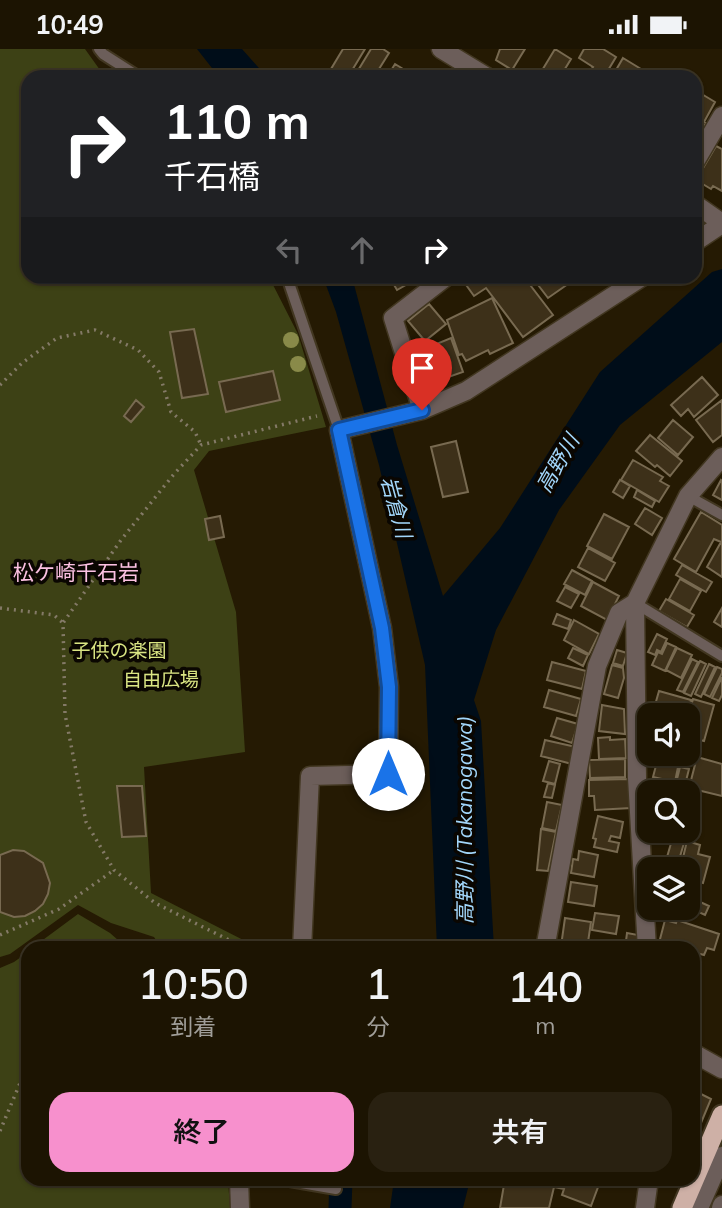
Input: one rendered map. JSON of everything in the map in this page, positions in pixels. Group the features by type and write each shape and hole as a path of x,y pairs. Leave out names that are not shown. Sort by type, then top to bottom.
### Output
{"highway":[{"path":"700,1166 722,1115"},
{"path":"682,1208 691,1186"}],"street":[{"path":"441,49 476,70"},
{"path":"702,150 722,116"},
{"path":"702,209 722,223 702,236"},
{"path":"422,410 393,318 435,284"},
{"path":"303,941 310,776 388,774 389,687 382,628 339,430 422,410 467,391 631,284"},
{"path":"647,941 637,778 635,603 688,496 722,457"},
{"path":"546,941 597,666 619,613 635,603"},
{"path":"700,1057 722,1069"},
{"path":"699,1208 722,1156"},
{"path":"239,1186 240,1208"},
{"path":"645,1208 648,1186"}],"lane":[{"path":"99,49 128,70"},
{"path":"289,284 339,430"},
{"path":"688,496 722,515"},
{"path":"635,603 722,656"},
{"path":"319,1186 336,1189"}],"path":[{"path":"0,385 22,363 57,338 95,330 138,350 159,372 171,412 195,432 201,445"},
{"path":"231,941 155,903 114,870 86,823 65,714 64,623 121,540 201,445 318,415 339,430"},
{"path":"0,608 54,615 64,623"},
{"path":"0,935 58,909 114,870"},
{"path":"0,1131 21,1081"}],"green space":[{"name":"子供の楽園","path":"0,49 85,49 100,70 21,70 21,284 273,284 298,334 326,427 209,451 194,470 236,612 245,752 144,767 151,893 245,941 157,941 154,937 111,923 78,905 28,941 21,941 21,946 10,954 0,957"},
{"path":"78,914 119,941 41,941"},
{"path":"21,957 21,1186 228,1186 230,1208 0,1208 0,968"}],"water":[{"path":"197,49 242,49 261,70 214,70"},
{"path":"722,269 722,342 620,425 559,510 496,630 474,700 481,721 494,941 437,941 425,665 379,465 326,284 354,284 397,445 443,596 500,528 600,372 699,284 702,284 712,272"},
{"path":"393,1186 468,1186 463,1208 390,1208"}],"building":[{"path":"343,49 365,49 352,70 330,70"},
{"path":"371,49 383,49 389,53 378,70 358,70"},
{"path":"500,49 525,49 512,70 496,60"},
{"path":"555,49 571,59 564,70 542,70"},
{"path":"584,49 603,49 616,57 608,70 591,70 593,67 579,58"},
{"path":"623,58 643,70 616,70"},
{"path":"395,64 405,70 391,70"},
{"path":"702,94 715,102 704,122 706,123 702,130"},
{"path":"716,146 722,149 722,191 702,184 702,170"},
{"path":"394,284 408,284 397,290"},
{"path":"465,284 529,284 553,315 523,337 486,288 474,296"},
{"path":"537,284 568,284 548,298"},
{"path":"492,298 513,343 490,354 488,350 466,361 462,354 459,355 447,320"},
{"path":"429,304 446,324 425,341 408,321"},
{"path":"194,329 208,394 182,398 170,332"},
{"path":"451,338 463,372 434,382 428,365 435,363 431,355 437,352 434,345"},
{"path":"273,371 280,400 226,412 219,382"},
{"path":"702,377 718,395 694,417 688,409 681,416 671,405"},
{"path":"136,400 144,407 131,422 124,416"},
{"path":"722,400 722,435 713,442 696,420"},
{"path":"673,420 693,437 678,455 658,438"},
{"path":"650,435 682,461 670,476 636,451"},
{"path":"456,441 468,492 443,497 431,447"},
{"path":"633,460 663,477 660,481 669,486 659,502 621,480"},
{"path":"620,480 630,486 623,498 613,492"},
{"path":"722,481 722,500 713,495"},
{"path":"637,490 655,501 652,507 634,497"},
{"path":"645,508 662,518 652,535 635,524"},
{"path":"701,512 722,525 722,577 707,567 721,542 714,539 696,572 674,559"},
{"path":"604,514 629,527 612,559 587,546"},
{"path":"220,516 224,537 209,540 205,519"},
{"path":"588,548 615,563 605,581 578,567"},
{"path":"682,565 712,582 706,592 676,575"},
{"path":"572,570 592,581 585,595 564,584"},
{"path":"680,579 701,591 690,611 669,599"},
{"path":"593,582 619,596 607,620 581,606"},
{"path":"565,587 579,594 571,608 557,601"},
{"path":"666,599 694,615 687,627 659,611"},
{"path":"722,608 722,627 714,622"},
{"path":"557,614 571,620 568,629 553,624"},
{"path":"574,620 599,634 589,654 564,640"},
{"path":"657,634 667,639 661,652 657,650 655,655 648,652"},
{"path":"667,643 676,647 665,671 652,665 658,652 662,654"},
{"path":"573,648 588,655 583,666 568,658"},
{"path":"677,648 692,655 681,678 666,670"},
{"path":"617,650 627,653 623,666 613,663"},
{"path":"692,659 698,662 683,692 677,690"},
{"path":"700,661 706,664 691,696 684,693"},
{"path":"552,662 586,671 582,689 547,680"},
{"path":"709,664 715,667 701,697 695,694"},
{"path":"612,665 623,668 624,678 618,698 604,694"},
{"path":"717,667 722,669 722,673 710,697 704,694"},
{"path":"722,677 722,695 719,701 712,698"},
{"path":"549,690 581,699 576,716 544,707"},
{"path":"659,691 691,700 690,703 656,703"},
{"path":"693,699 714,705 704,741 700,740 700,703 692,703"},
{"path":"602,705 624,709 625,734 599,731"},
{"path":"557,718 578,724 572,743 551,736"},
{"path":"610,737 610,740 625,739 626,758 599,759 598,738"},
{"path":"545,740 576,747 572,764 541,756"},
{"path":"700,758 722,764 722,796 700,791 700,780 691,780 695,766 700,766"},
{"path":"625,759 625,777 590,778 589,760"},
{"path":"549,761 560,764 555,784 543,781"},
{"path":"656,766 678,766 675,780 653,777"},
{"path":"680,767 689,769 686,780 677,780"},
{"path":"629,779 631,808 595,810 594,796 589,796 589,780"},
{"path":"548,783 555,785 552,798 544,797"},
{"path":"117,786 142,786 146,836 122,837"},
{"path":"547,802 562,805 556,831 542,828"},
{"path":"598,816 623,822 620,838 611,836 609,841 619,843 617,852 594,847 596,839 593,838"},
{"path":"541,829 556,832 548,871 537,870"},
{"path":"671,843 684,843 680,857 667,857"},
{"path":"687,843 694,843 700,845 698,854 710,857 703,883 700,882 700,857 683,857"},
{"path":"13,850 24,851 43,863 50,883 43,904 25,916 14,917 0,912 0,855"},
{"path":"579,851 598,855 594,877 571,873 573,859 578,860"},
{"path":"571,882 597,886 594,906 568,902"},
{"path":"700,902 709,906 705,915 700,913"},
{"path":"595,913 619,916 616,934 592,930"},
{"path":"565,918 591,922 588,941 562,941"},
{"path":"665,920 676,923 677,920 719,934 714,950 707,948 704,955 700,954 700,941 660,941"},
{"path":"627,933 638,935 638,941 626,941"},
{"path":"700,1094 711,1099 700,1125"},
{"path":"504,1186 598,1186 591,1206 562,1195 564,1189 554,1187 549,1208 500,1208"}],"waterway":[{"path":"340,1208 341,1186"}],"district":[{"name":"松ケ崎千石岩","path":"76,572"}],"route":[{"path":"388,774 389,687 382,628 339,430 422,410"}],"water label":[{"name":"高野川","path":"557,463"},
{"name":"岩倉川","path":"397,507"},
{"name":"高野川 (Takanogawa)","path":"464,820"}],"park label":[{"name":"自由広場","path":"161,679"}]}
